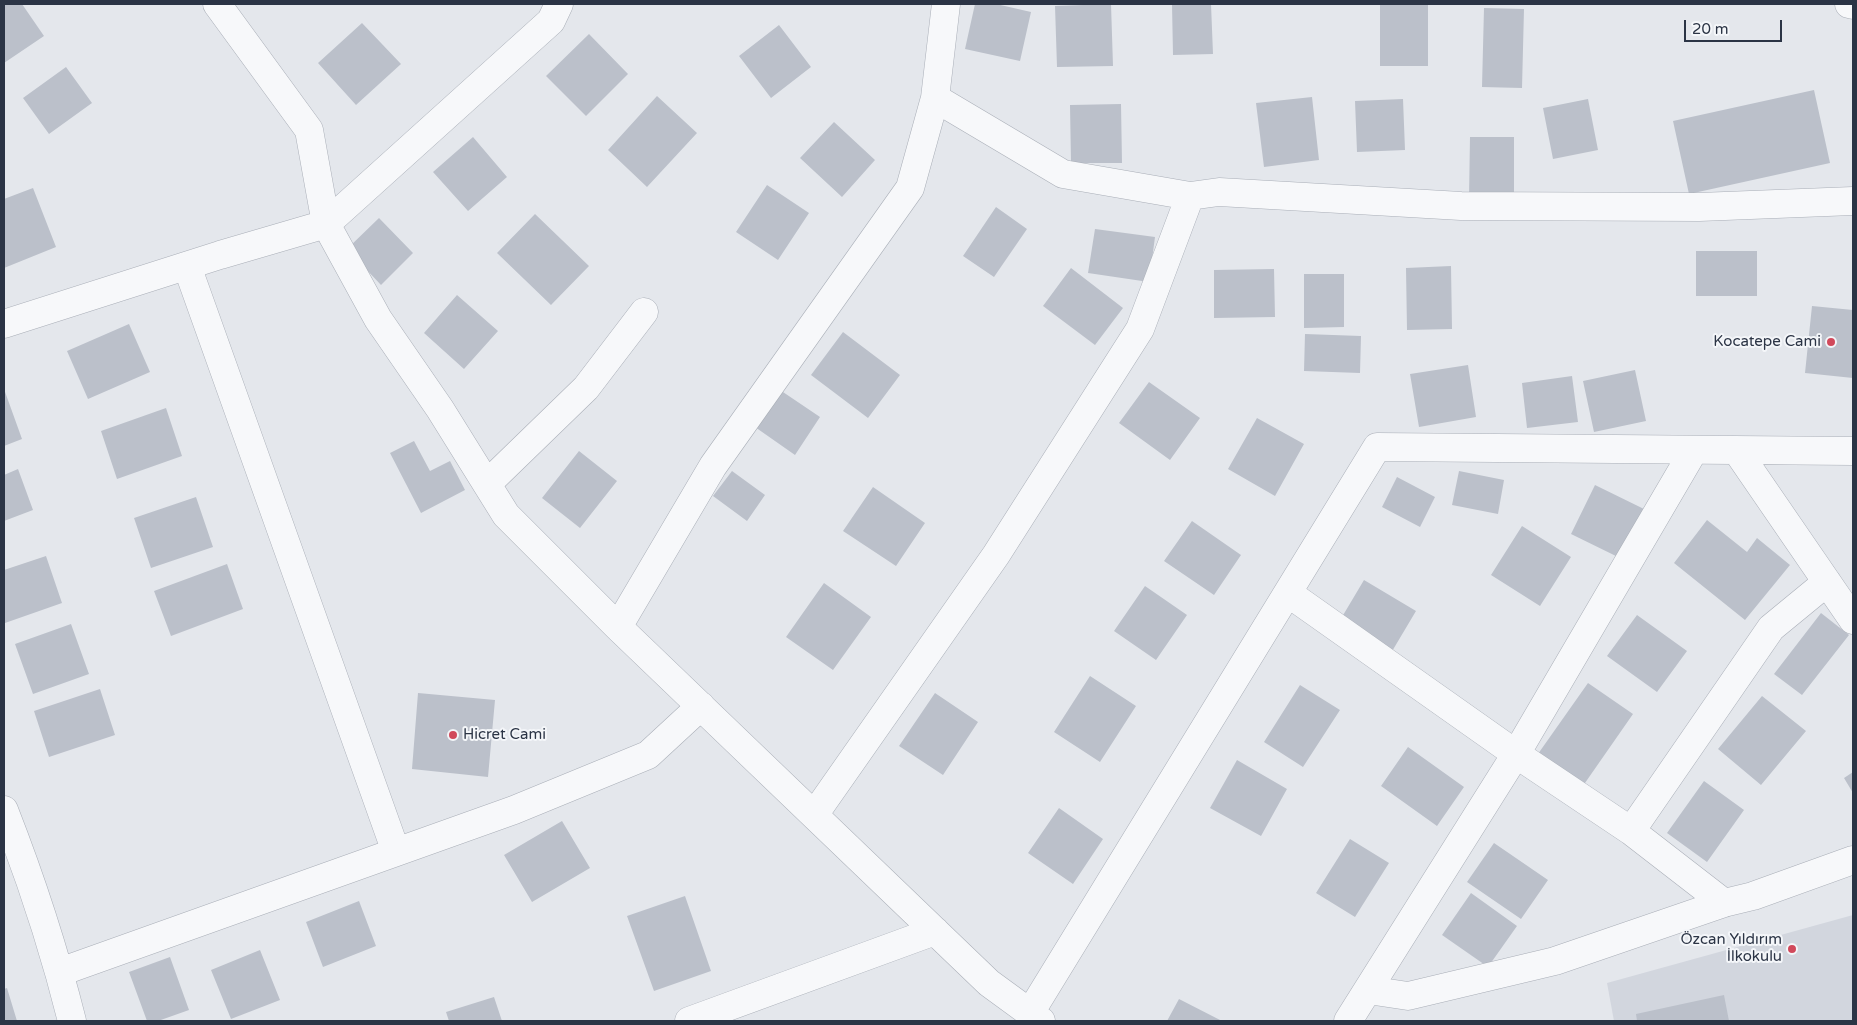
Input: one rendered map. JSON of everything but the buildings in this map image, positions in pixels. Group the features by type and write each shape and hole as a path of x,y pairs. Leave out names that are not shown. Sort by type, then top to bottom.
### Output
{"street":[{"path":"217,4 309,130 326,224 378,319 440,409 506,515 618,627 989,983 1036,1017 1377,447 1853,451"},
{"path":"4,324 326,224 551,21 559,4"},
{"path":"618,627 713,466 910,188 935,98 946,4"},
{"path":"935,98 1064,174 1190,196 1218,192 1471,206 1699,207 1853,201"},
{"path":"814,815 996,555 1140,329 1190,196"},
{"path":"187,266 396,852"},
{"path":"487,484 586,388 644,312"},
{"path":"1348,1021 1516,754 1694,450"},
{"path":"1737,451 1853,620"},
{"path":"1631,832 1771,628 1827,582"},
{"path":"1288,593 1516,754 1631,832 1724,903"},
{"path":"60,972 514,810 648,755 701,706"},
{"path":"4,810 13,857 60,972 72,1021"},
{"path":"1368,990 1408,996 1555,961 1724,903 1753,896 1853,860"},
{"path":"689,1021 935,931"}],"shaded area":[{"name":"Özcan Yıldırım İlkokulu","path":"1853,915 1853,1021 1614,1021 1607,983"}],"place":[{"name":"Kocatepe Cami","path":"1831,342"},
{"name":"Hicret Cami","path":"453,735"},
{"name":"Özcan Yıldırım İlkokulu","path":"1792,949"}]}
